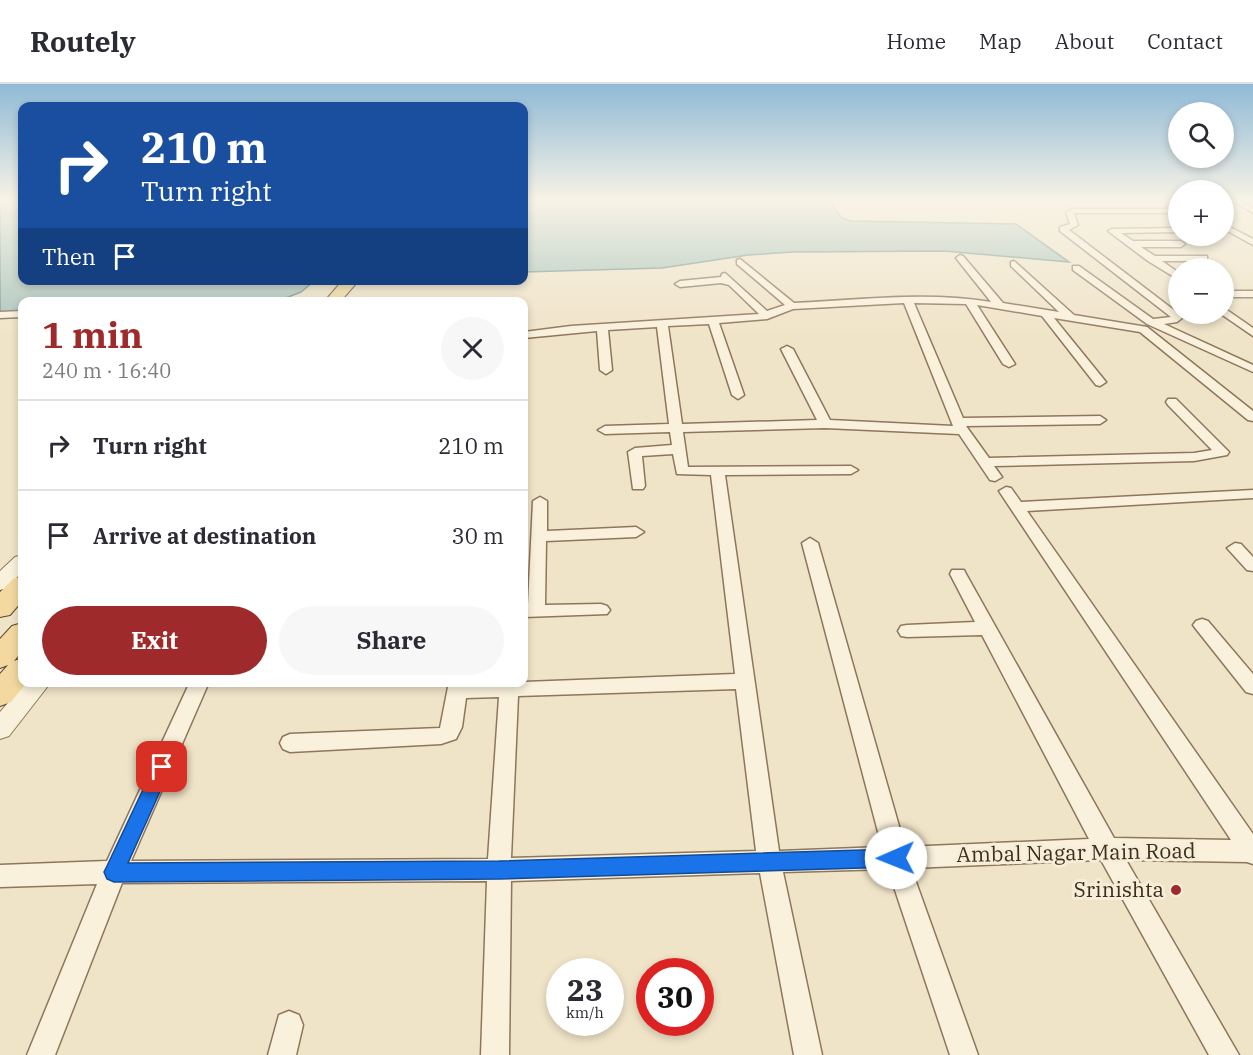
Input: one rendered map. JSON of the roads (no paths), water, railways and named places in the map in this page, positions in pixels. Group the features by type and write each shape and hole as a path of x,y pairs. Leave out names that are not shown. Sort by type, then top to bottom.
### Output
{"main road":[{"path":"337,297 351,285"},
{"path":"0,608 18,589"},
{"path":"0,637 18,617"},
{"path":"0,657 18,637"},
{"path":"0,694 18,674"}],"street":[{"path":"1086,246 1178,317 1147,326"},
{"path":"1132,246 1168,270"},
{"path":"960,258 1000,306"},
{"path":"1151,259 1168,259"},
{"path":"740,262 792,306"},
{"path":"1014,264 1070,316"},
{"path":"1076,268 1253,417"},
{"path":"680,284 728,279 767,316"},
{"path":"1234,294 1253,294"},
{"path":"908,300 961,426 1253,852"},
{"path":"528,334 767,316 792,306 908,300 969,301 1147,326 1179,335 1249,367 1243,372 1253,381"},
{"path":"969,301 1009,364"},
{"path":"1044,312 1100,382"},
{"path":"0,315 18,314"},
{"path":"1234,319 1253,333"},
{"path":"712,320 738,395"},
{"path":"662,323 682,471 851,470"},
{"path":"602,327 606,370"},
{"path":"787,350 825,424"},
{"path":"985,462 1194,457 1222,452 1172,402"},
{"path":"605,430 825,424 961,426 1100,420"},
{"path":"638,486 635,452 679,449"},
{"path":"717,470 743,681 769,861 808,1055"},
{"path":"1017,507 1253,494"},
{"path":"540,501 539,536 530,611 602,610"},
{"path":"539,536 636,532"},
{"path":"810,543 896,858 964,1055"},
{"path":"1235,548 1253,566"},
{"path":"0,583 18,565"},
{"path":"958,574 1107,849 1225,1055"},
{"path":"1202,625 1253,687"},
{"path":"907,631 988,628"},
{"path":"290,744 441,736 449,733 452,727 459,687 509,689 743,681"},
{"path":"0,729 36,687"},
{"path":"41,1055 114,872 198,687"},
{"path":"495,1055 499,870 509,689"},
{"name":"Ambal Nagar Main Road","path":"0,876 114,872 499,870 1107,849 1253,852"},
{"path":"282,1055 289,1025"}],"water":[{"path":"0,246 18,246 18,285 309,285 301,292 288,297 18,297 18,311 0,312"},
{"path":"528,246 1047,246 1069,262 944,251 793,252 748,255 662,268 528,272"}],"place":[{"name":"Srinishta","path":"1176,890"}]}
